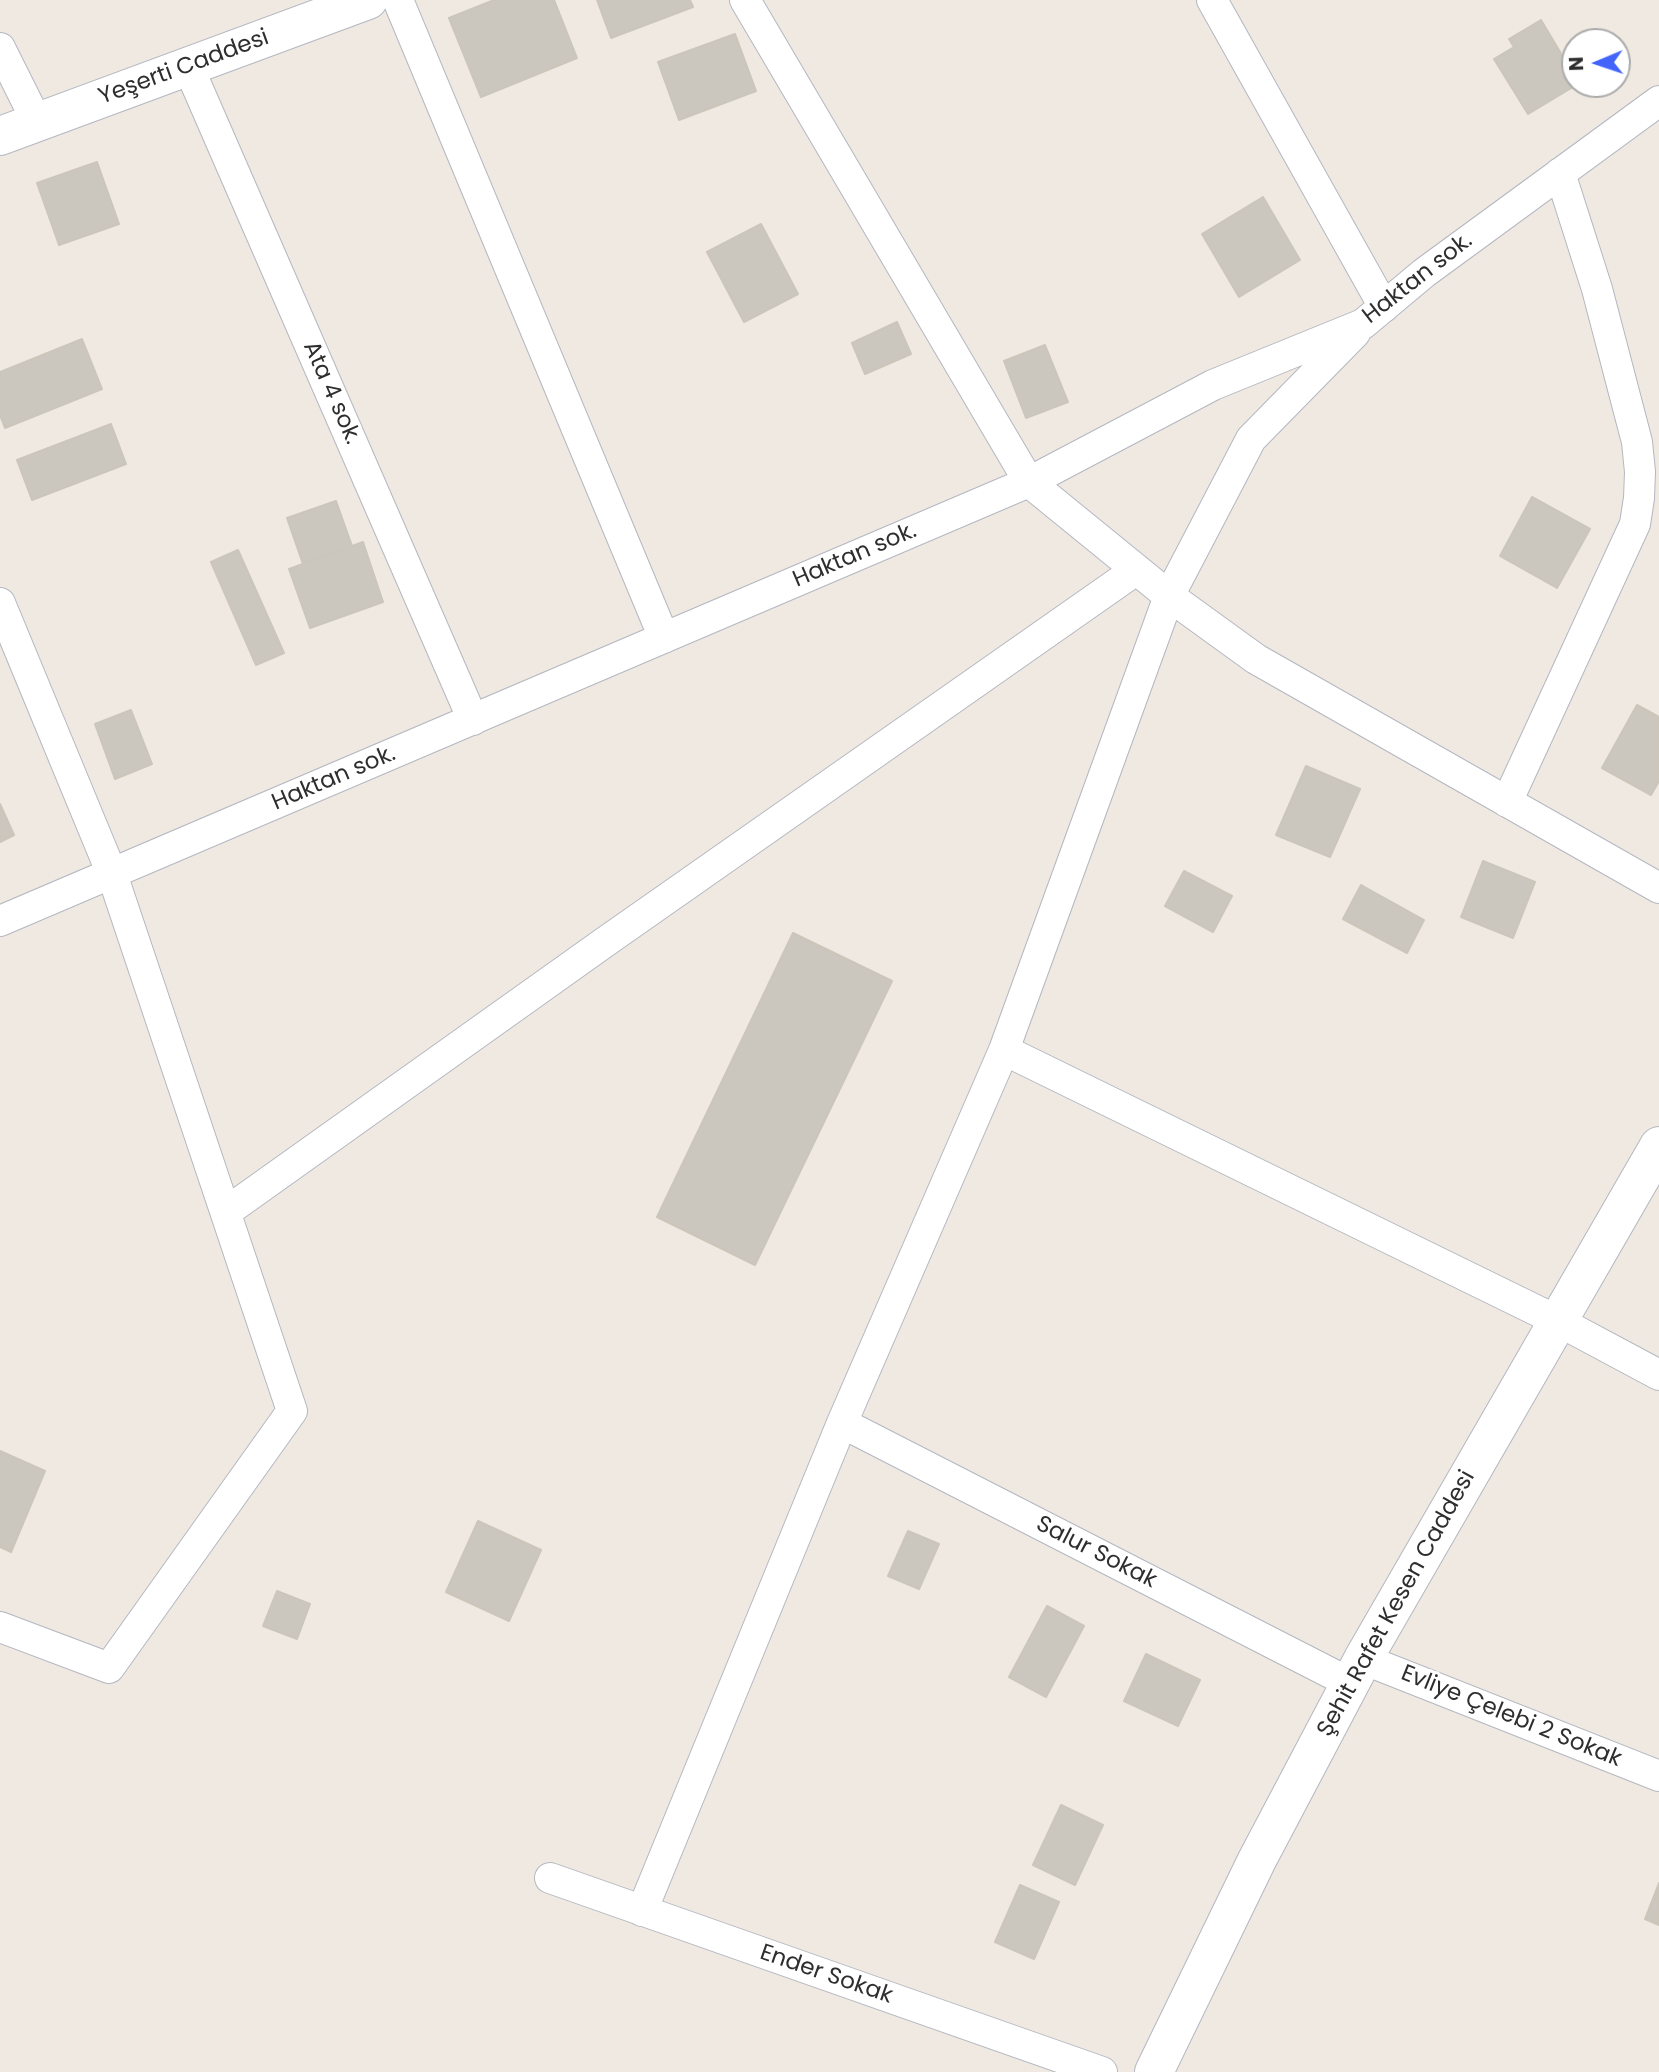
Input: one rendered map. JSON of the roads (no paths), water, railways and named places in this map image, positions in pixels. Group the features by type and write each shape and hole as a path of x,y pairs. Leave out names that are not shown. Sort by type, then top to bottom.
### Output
{"street":[{"name":"Yeşerti Caddesi","path":"0,136 188,66 316,9 368,0"},
{"path":"398,0 664,638"},
{"path":"745,0 1029,482 1169,596 1256,659 1659,888"},
{"path":"642,1911 842,1423 1004,1050 1169,596 1251,439 1374,315 1212,0"},
{"path":"0,48 37,122"},
{"name":"Ata 4 sok.","path":"188,66 473,720"},
{"name":"Haktan sok.","path":"0,921 1029,482 1213,385 1374,315 1424,273 1659,102"},
{"path":"1507,802 1635,524 1640,498 1637,442 1597,289 1560,173"},
{"path":"226,1212 605,942 1136,570"},
{"path":"0,603 112,874 292,1411 109,1668 0,1627"},
{"path":"1004,1050 1558,1321 1659,1375"},
{"name":"Şehit Rafet Kesen Caddesi","path":"1154,2072 1257,1860 1356,1671 1659,1146"},
{"name":"Salur Sokak","path":"842,1423 1356,1671"},
{"name":"Evliye Çelebi 2 Sokak","path":"1356,1671 1659,1776"},
{"name":"Ender Sokak","path":"550,1878 1102,2072"}]}
